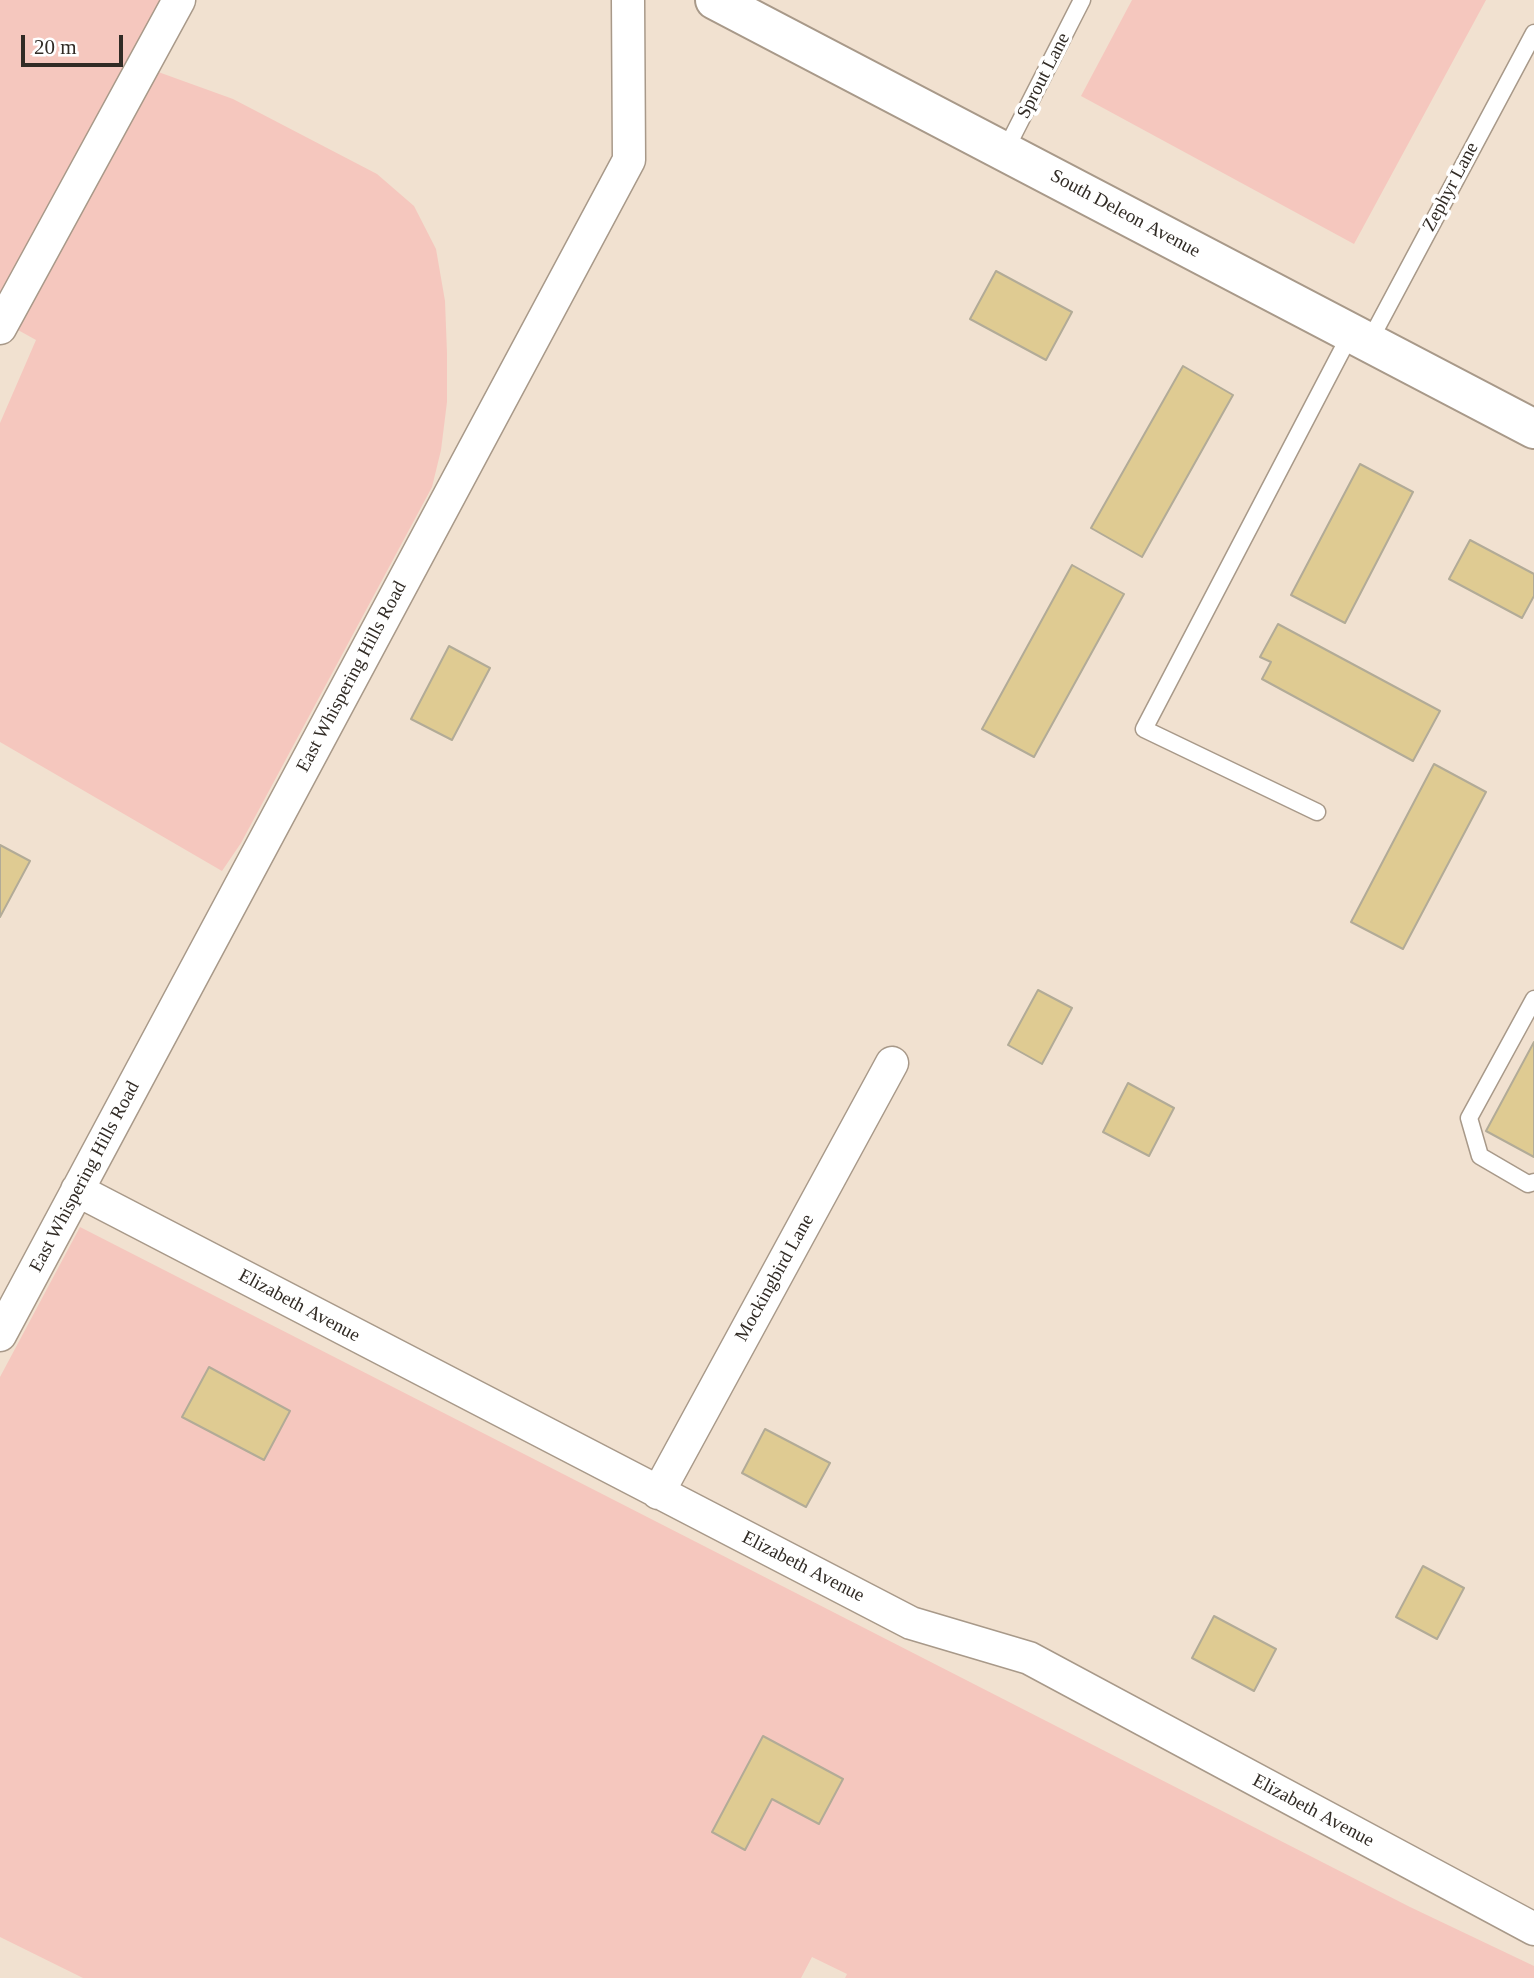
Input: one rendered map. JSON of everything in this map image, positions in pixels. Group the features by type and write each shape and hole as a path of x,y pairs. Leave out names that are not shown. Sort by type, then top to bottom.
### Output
{"street":[{"path":"0,328 179,0"},
{"name":"East Whispering Hills Road","path":"0,1335 629,160 628,0"},
{"name":"South Deleon Avenue","path":"715,0 1534,429"},
{"name":"Mockingbird Lane","path":"657,1493 892,1063"},
{"name":"Elizabeth Avenue","path":"77,1190 911,1623 1029,1658 1534,1929"}],"lane":[{"name":"Sprout Lane","path":"1005,151 1083,0"},
{"name":"Zephyr Lane","path":"1317,812 1144,729 1360,337 1534,33"},
{"path":"1534,999 1469,1118 1480,1156 1528,1184 1534,1182"}],"shaded area":[{"path":"0,0 184,0 150,69 233,99 377,174 414,206 436,249 445,301 447,402 441,450 432,487 241,843 222,871 0,742 0,423 36,340 0,320"},
{"path":"1132,0 1486,0 1354,244 1081,96"},
{"path":"80,1227 1410,1907 1534,1966 1534,1978 845,1978 847,1974 812,1957 801,1978 83,1978 0,1937 0,1377"}],"building":[{"path":"996,271 1072,312 1046,360 970,319"},
{"path":"1183,366 1233,395 1142,557 1091,528"},
{"path":"1360,464 1413,492 1345,623 1291,595"},
{"path":"1470,540 1534,574 1534,596 1522,618 1449,579"},
{"path":"1072,565 1124,594 1034,757 982,729"},
{"path":"1278,624 1440,711 1413,761 1262,679 1271,662 1260,657"},
{"path":"449,646 490,668 452,740 411,719"},
{"path":"1434,764 1486,792 1403,949 1351,922"},
{"path":"0,845 30,861 0,917"},
{"path":"1038,990 1072,1008 1042,1064 1008,1045"},
{"path":"1534,1042 1534,1157 1486,1131"},
{"path":"1128,1083 1174,1108 1149,1156 1103,1132"},
{"path":"209,1367 290,1411 264,1460 182,1417"},
{"path":"765,1429 830,1463 806,1507 742,1473"},
{"path":"1423,1566 1464,1588 1437,1639 1396,1617"},
{"path":"1214,1616 1276,1649 1254,1691 1192,1658"},
{"path":"763,1736 843,1779 819,1824 772,1799 745,1850 712,1832"}]}
